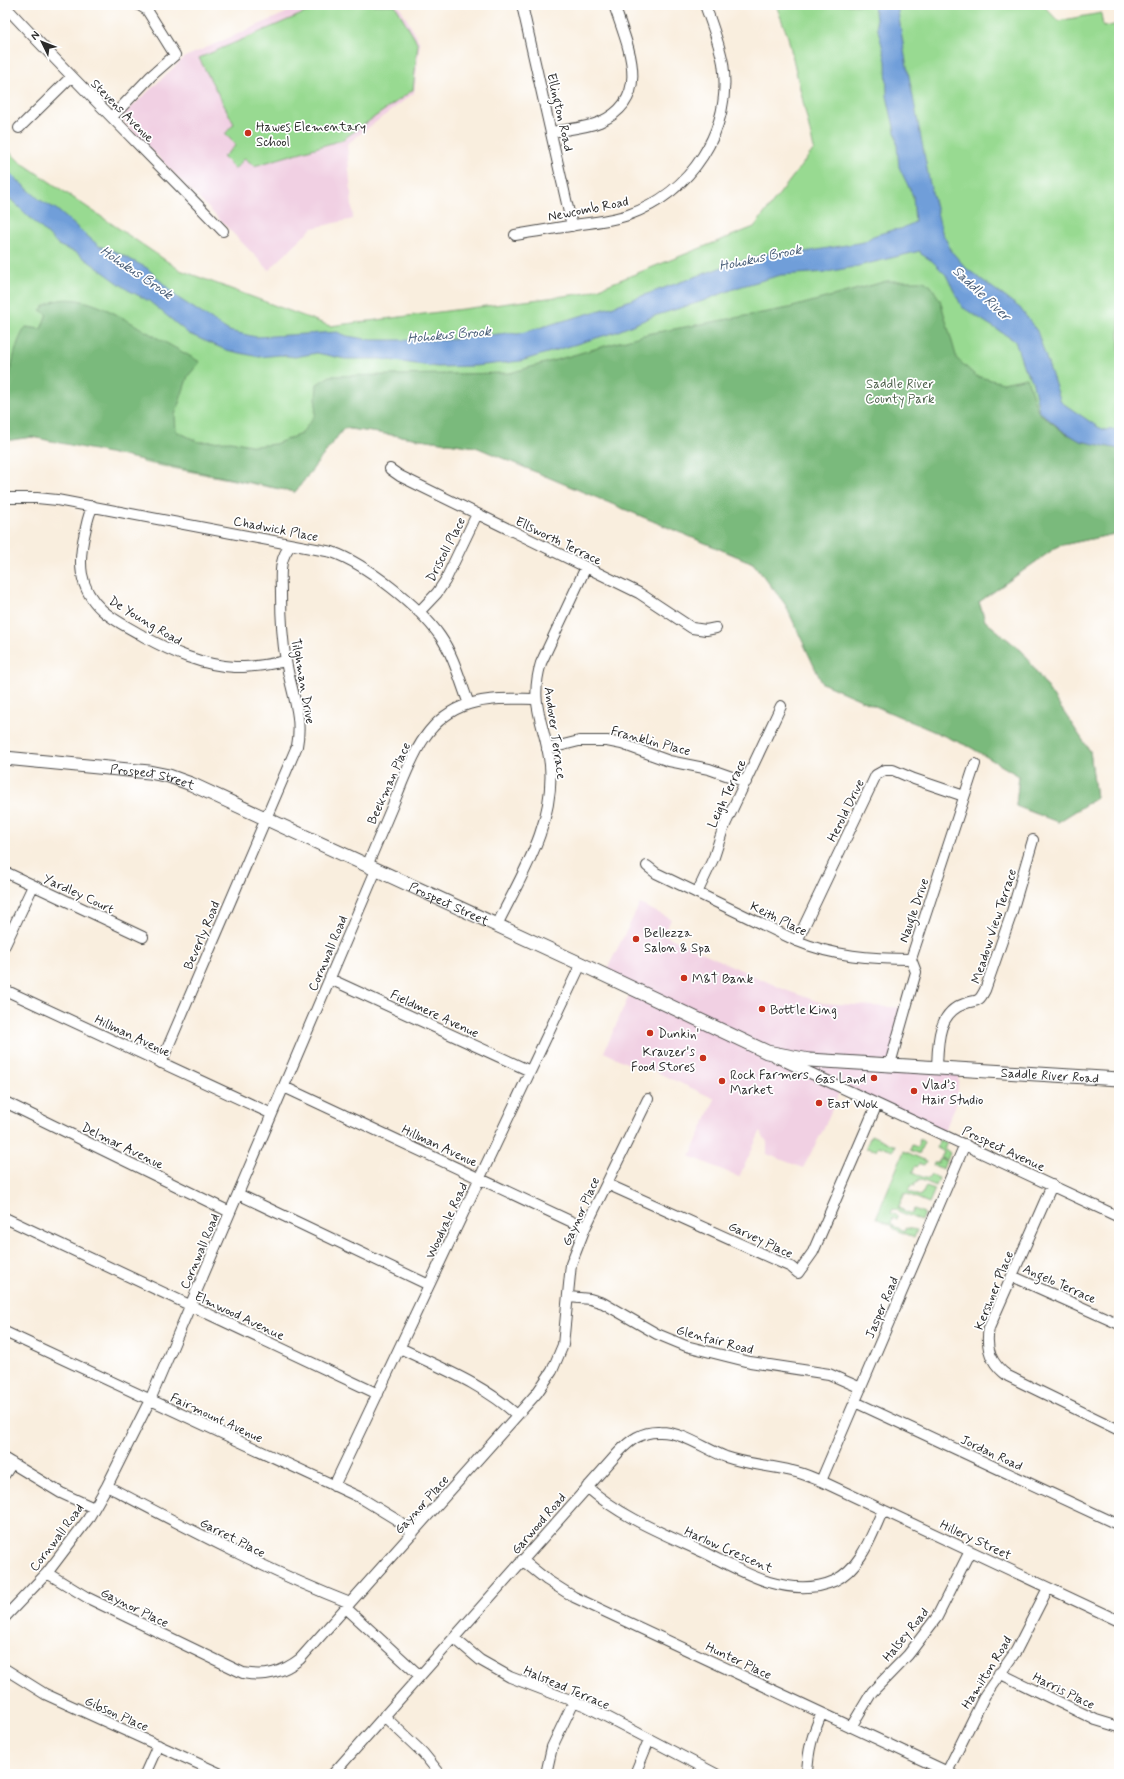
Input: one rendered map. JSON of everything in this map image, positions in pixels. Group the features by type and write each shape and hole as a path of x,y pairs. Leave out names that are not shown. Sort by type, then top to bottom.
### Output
{"main road":[{"name":"Prospect Street","path":"5,758 149,772 168,776 191,784 581,964 767,1052"},
{"name":"Saddle River Road","path":"767,1052 809,1060 890,1064 1119,1080"}],"street":[{"name":"Ellington Road","path":"522,5 552,132 572,226"},
{"path":"552,132 600,122 615,112 627,97 633,80 633,65 614,5"},
{"name":"Newcomb Road","path":"515,235 615,219 654,204 668,195 689,175 707,149 718,122 722,106 724,77 723,62 705,5"},
{"name":"Stevens Avenue","path":"5,6 71,77 223,231"},
{"path":"112,117 151,76 175,55 146,7"},
{"path":"19,128 71,77"},
{"name":"Ellsworth Terrace","path":"390,469 400,476 639,593 692,628 706,630 716,628"},
{"name":"Chadwick Place","path":"5,498 37,498 93,506 332,552 343,556 392,588 419,612 440,636 448,650 469,704"},
{"name":"De Young Road","path":"93,506 88,514 80,550 80,569 88,593 109,616 165,648 193,659 234,667 250,667 286,661"},
{"name":"Driscoll Place","path":"419,612 437,593 445,581 477,514"},
{"name":"Tilghman Drive","path":"266,819 293,758 299,734 300,721 286,661 280,609 279,576 285,552 291,545"},
{"name":"Andover Terrace","path":"496,925 537,844 543,829 550,787 547,749 536,698 536,687 541,663 586,567"},
{"name":"Beekman Place","path":"372,868 415,750 422,739 441,719 469,704 497,699 536,698"},
{"name":"Leigh Terrace","path":"697,892 714,857 721,834 781,706"},
{"name":"Franklin Place","path":"547,749 579,741 607,741 622,744 669,761 709,770 746,782"},
{"name":"Naugle Drive","path":"890,1064 916,972 911,959 975,764"},
{"name":"Herold Drive","path":"797,941 876,775 885,770 893,770 914,779 964,796"},
{"name":"Beverly Road","path":"161,1062 266,819"},
{"name":"Meadow View Terrace","path":"937,1068 938,1035 947,1016 963,1004 977,1002 981,999 985,990 1011,915 1033,840"},
{"name":"Keith Place","path":"647,866 656,873 797,941 832,953 878,959 911,959"},
{"name":"Cornwall Road","path":"5,1617 47,1573 68,1547 107,1486 150,1400 330,979 372,868"},
{"name":"Yardley Court","path":"5,872 143,937"},
{"path":"5,945 33,886"},
{"name":"Woodvale Road","path":"334,1486 581,964"},
{"name":"Fieldmere Avenue","path":"330,979 530,1071"},
{"name":"Hillman Avenue","path":"5,990 272,1114"},
{"name":"Prospect Street","path":"767,1052 877,1104"},
{"name":"Hillman Avenue","path":"284,1087 585,1228"},
{"name":"Gaynor Place","path":"47,1573 88,1598 233,1669 254,1675 275,1673 293,1665 348,1606 543,1385 558,1358 565,1333 571,1264 585,1228 648,1099"},
{"name":"Delmar Avenue","path":"5,1102 230,1212"},
{"name":"Prospect Avenue","path":"877,1104 1119,1217"},
{"name":"Garvey Place","path":"607,1184 791,1266 798,1273 813,1252 877,1104"},
{"name":"Jasper Road","path":"821,1481 965,1144"},
{"name":"Kershner Place","path":"1052,1185 989,1328 988,1345 994,1362 1000,1370 1008,1376 1119,1430"},
{"path":"238,1194 429,1285"},
{"name":"Elmwood Avenue","path":"5,1218 378,1394"},
{"name":"Angelo Terrace","path":"1012,1276 1119,1324"},
{"name":"Glenfair Road","path":"569,1297 590,1299 602,1303 656,1334 686,1346 750,1362 829,1374 861,1388"},
{"name":"Fairmount Avenue","path":"5,1332 379,1508 413,1533"},
{"path":"400,1348 478,1386 494,1396 517,1415"},
{"name":"Jordan Road","path":"855,1402 1119,1525"},
{"name":"Garwood Road","path":"332,1774 587,1487 628,1442 638,1436 649,1432 674,1434 726,1457 753,1465 792,1470 821,1481"},
{"path":"5,1474 9,1461 61,1493 94,1508"},
{"name":"Hillery Street","path":"821,1481 1119,1621"},
{"name":"Garret Place","path":"107,1486 242,1556 348,1606 420,1676"},
{"name":"Harlow Crescent","path":"587,1487 619,1512 754,1577 775,1584 799,1587 811,1587 834,1581 853,1568 860,1558 883,1510"},
{"name":"Halsey Road","path":"851,1727 872,1692 908,1655 937,1617 970,1551"},
{"name":"Hunter Place","path":"522,1560 547,1580 574,1597 949,1773"},
{"name":"Hamilton Road","path":"949,1773 972,1719 999,1673 1016,1651 1048,1588"},
{"name":"Halstead Terrace","path":"454,1638 480,1660 510,1677 586,1706 716,1774"},
{"name":"Gibson Place","path":"5,1669 46,1694 222,1774"},
{"name":"Harris Place","path":"999,1673 1096,1720 1119,1727"},
{"path":"546,1774 552,1747 574,1702"},
{"path":"807,1774 811,1740 822,1714"},
{"path":"384,1716 427,1756 440,1774"},
{"path":"635,1774 649,1740"},
{"path":"144,1774 158,1746"}],"shaded area":[{"name":"Hawes Elementary School","path":"304,5 399,5 420,43 414,93 347,144 353,219 312,228 269,270 124,122 124,114 185,57"},
{"path":"640,904 671,919 664,935 785,990 822,1003 906,1008 890,1064 959,1069 957,1102 943,1134 841,1088 823,1130 803,1168 767,1154 767,1142 760,1132 739,1177 690,1156 715,1099 635,1062 634,1065 631,1065 604,1052 632,989 604,975"}],"green space":[{"path":"323,5 395,5 418,44 413,90 342,140 254,166 245,158 235,169 223,157 236,145 225,134 234,124 199,58"},
{"name":"Saddle River County Park","path":"776,5 1043,5 1058,21 1101,13 1103,27 1119,24 1119,533 1058,546 979,602 985,621 1023,652 1090,751 1096,798 1058,822 1016,806 1019,776 970,747 822,683 810,635 753,563 476,447 344,428 295,492 142,462 139,456 32,437 5,440 5,147 19,161 180,270 330,326 587,293 754,227 814,149 788,37"},
{"path":"887,281 924,281 931,286 940,300 957,359 976,376 1003,383 1027,378 1038,412 1066,434 1119,449 1119,533 1058,546 979,602 985,621 1023,652 1090,751 1096,798 1058,822 1016,806 1019,776 970,747 822,683 785,604 753,563 476,447 344,428 295,492 32,437 5,441 5,404 12,364 18,343 26,327 41,329 47,314 40,310 52,302 65,299 79,300 94,304 109,311 200,362 188,376 175,415 176,431 199,442 231,441 255,446 275,444 301,434 315,415 317,384 330,376 510,373 647,334 789,308"},
{"path":"871,1135 895,1146 893,1151 878,1146 876,1150 866,1148"},
{"path":"920,1139 924,1142 920,1154 910,1150 912,1145 917,1147"},
{"path":"938,1139 947,1143 944,1148 950,1153 947,1160 941,1158 944,1151 936,1148 939,1142"},
{"path":"904,1151 926,1161 924,1165 919,1164 917,1167 915,1166 912,1173 928,1179 931,1175 939,1178 936,1186 919,1179 914,1183 915,1186 911,1185 908,1191 920,1196 926,1186 935,1189 929,1203 905,1193 898,1208 912,1214 914,1209 924,1213 921,1221 893,1209 891,1213 898,1216 897,1219 893,1218 891,1223 894,1226 905,1231 906,1228 917,1230 914,1238 876,1218"},
{"path":"940,1159 946,1161 943,1169 933,1165 934,1163 938,1163"}],"water":[{"path":"874,5 897,5 905,56 930,184 942,232 952,252 966,268 1020,308 1037,331 1061,402 1098,427 1105,430 1119,429 1119,449 1080,441 1063,431 1039,411 1032,380 1024,368 1015,341 962,307 946,275 932,261 921,254 920,251 827,272 781,275 739,287 700,302 654,316 616,332 521,361 475,366 437,367 381,359 345,359 317,353 295,357 280,355 259,357 226,350 189,334 149,301 128,290 77,253 60,246 5,194 5,169 40,200 56,209 99,246 114,251 147,268 178,298 229,331 256,337 337,332 347,336 371,340 446,340 507,333 518,334 611,307 728,265 774,252 799,253 864,242 873,236 892,230 901,229 915,222 913,196 899,167 896,136 887,96 886,61 877,26"}],"place":[{"name":"Hawes Elementary School","path":"248,133"},
{"name":"Bellezza Salon & Spa","path":"636,939"},
{"name":"M&T Bank","path":"684,978"},
{"name":"Bottle King","path":"762,1009"},
{"name":"Dunkin'","path":"650,1033"},
{"name":"Krauzer's Food Stores","path":"703,1058"},
{"name":"Gas Land","path":"874,1078"},
{"name":"Rock Farmers Market","path":"722,1081"},
{"name":"Vlad’s Hair Studio","path":"914,1091"},
{"name":"East Wok","path":"819,1103"}],"water label":[{"name":"Hohokus Brook","path":"760,257"},
{"name":"Hohokus Brook","path":"137,272"},
{"name":"Saddle River","path":"982,293"},
{"name":"Hohokus Brook","path":"449,334"}]}
